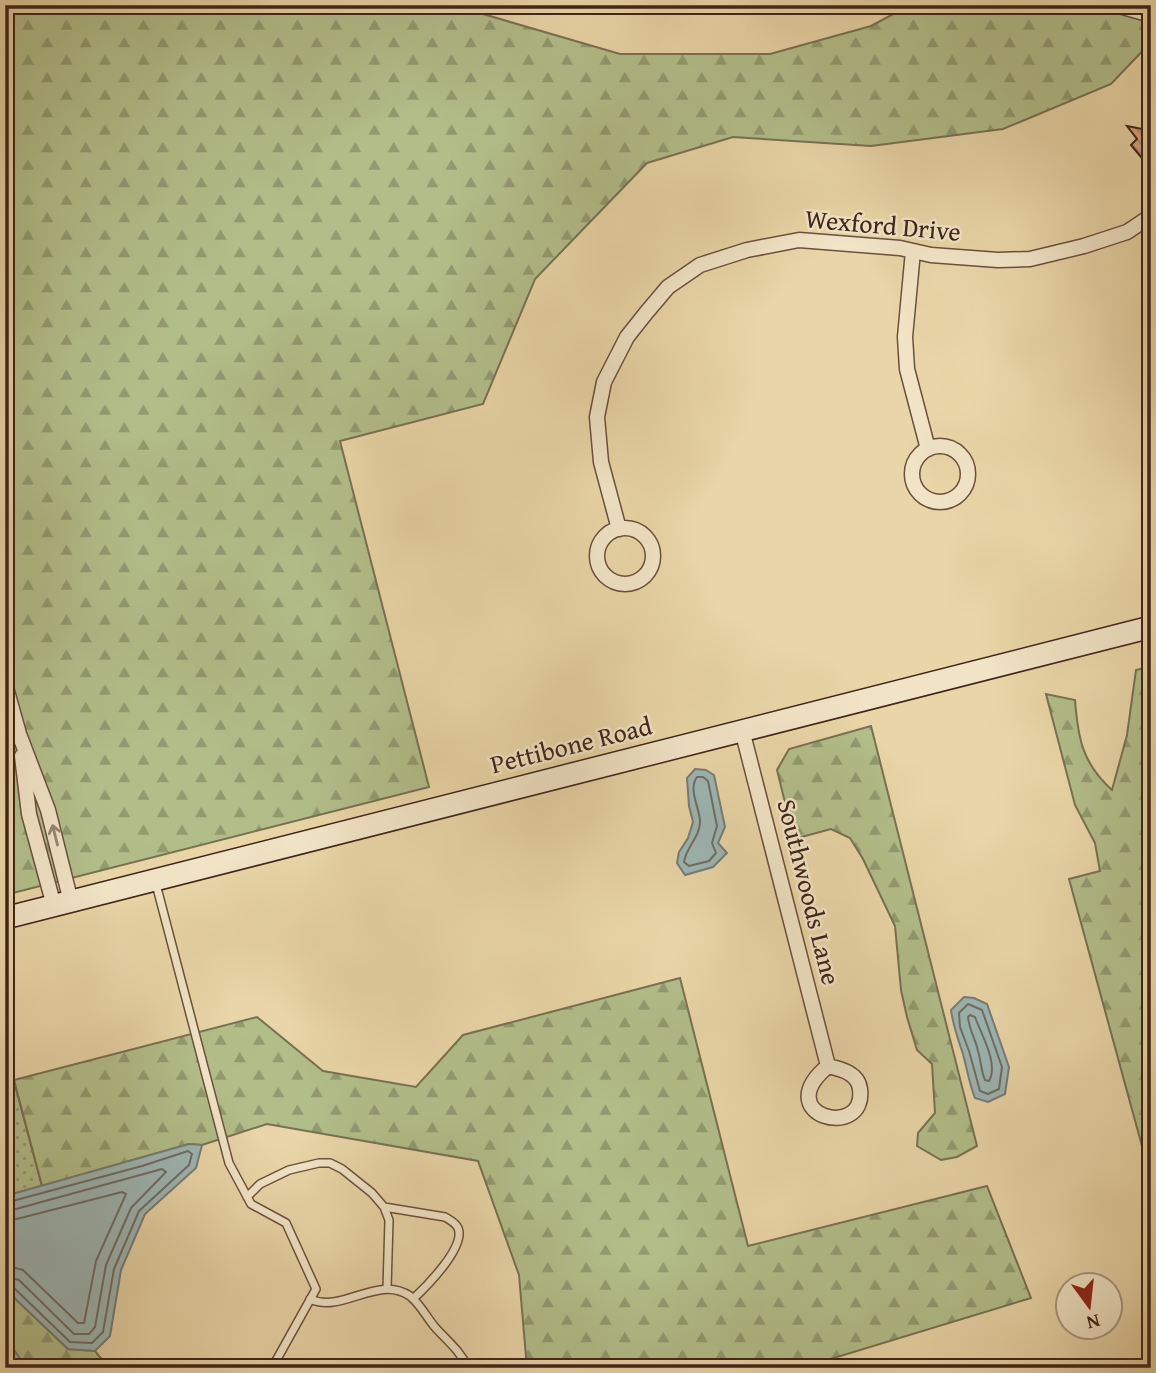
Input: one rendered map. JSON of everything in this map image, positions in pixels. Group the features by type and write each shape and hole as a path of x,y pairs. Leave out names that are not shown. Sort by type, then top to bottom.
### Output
{"street":[{"path":"1116,5 1151,15"},
{"name":"Wexford Drive","path":"619,529 601,462 597,417 604,382 627,337 668,287 700,265 747,250 799,240 913,251 932,256 1030,259 1127,232 1151,216"},
{"path":"913,251 905,337 907,369 928,449"},
{"name":"Pettibone Road","path":"5,918 1151,627"},
{"path":"5,684 19,734 48,810 62,904"},
{"name":"Southwoods Lane","path":"743,730 828,1066"}],"lane":[{"path":"155,880 229,1163 251,1204 286,1223 316,1289 271,1368"},
{"path":"247,1197 260,1184 289,1170 320,1163 330,1163 342,1169 372,1193 384,1207 389,1220 387,1289"},
{"path":"384,1207 445,1217 458,1229 459,1237 451,1255 413,1299"},
{"path":"310,1299 329,1303 379,1289 401,1291 413,1299 463,1356 468,1368"}],"green space":[{"path":"5,5 452,5 620,54 770,54 871,26 910,5 1116,5 1151,15 1151,42 1111,84 1003,129 871,146 733,137 647,163 535,279 483,404 340,441 429,787 5,895"},
{"path":"1151,666 1151,1179 1069,879 1100,871 1095,843 1075,805 1046,694 1075,700 1083,749 1094,770 1112,790 1127,735 1136,670"},
{"path":"871,726 977,1146 957,1157 941,1160 917,1146 918,1133 935,1113 932,1064 917,1050 907,1017 901,990 895,926 850,838 831,829 794,839 777,770 789,749"},
{"path":"680,978 748,1246 987,1186 1031,1298 801,1368 527,1368 519,1275 478,1161 267,1124 202,1145 189,1144 42,1186 14,1080 257,1017 323,1071 416,1087 463,1035"},
{"path":"5,1048 42,1186 5,1196"},
{"path":"5,1289 68,1349 95,1351 109,1368 27,1368 5,1338"}],"water":[{"path":"695,769 706,770 714,775 725,827 718,843 727,853 713,867 685,875 677,863 679,852 688,838 693,822 687,778"},
{"path":"964,997 987,1004 1009,1067 1005,1094 988,1102 975,1098 953,1022 951,1010"},
{"path":"189,1144 202,1145 196,1168 145,1214 121,1270 110,1336 95,1351 68,1349 5,1289 5,1196"},
{"path":"5,1338 27,1368 5,1368"}],"building":[{"path":"1151,120 1151,169 1131,145 1137,139 1127,126 1142,129"}]}
